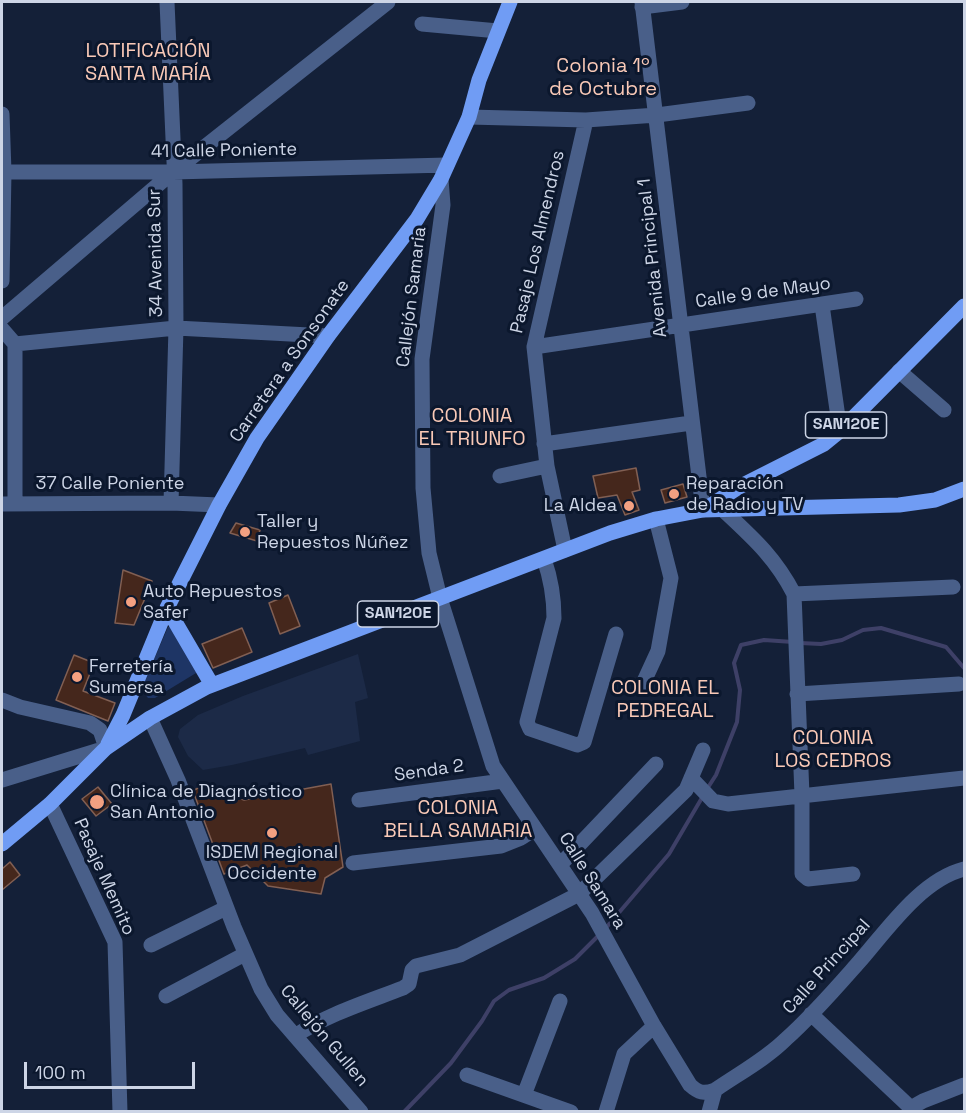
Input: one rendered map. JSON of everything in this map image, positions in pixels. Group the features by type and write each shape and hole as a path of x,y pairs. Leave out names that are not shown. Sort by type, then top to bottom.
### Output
{"main road":[{"name":"Carretera a Sonsonate","path":"106,748 123,715 167,608 219,505 257,438 328,336 417,219 444,172 469,117 479,80 510,2"},
{"name":"SAN120E","path":"703,510 739,487 824,444 840,431 964,306"},
{"name":"SAN120E","path":"106,748 150,718 212,685 565,550 656,519 703,510 899,505 935,500 964,489"},
{"path":"167,608 212,685"},
{"path":"2,844 50,804 106,748"}],"street":[{"name":"34 Avenida Sur","path":"167,2 176,328 171,503"},
{"path":"2,318 173,172 388,2"},
{"path":"642,4 682,2"},
{"name":"Avenida Principal 1","path":"642,4 703,510"},
{"path":"422,24 498,31"},
{"path":"469,117 586,120 657,115 748,103"},
{"path":"2,114 2,281"},
{"name":"Pasaje Los Almendros","path":"565,550 547,466 534,347 586,120"},
{"name":"41 Calle Poniente","path":"3,172 444,172"},
{"name":"Callejón Samaria","path":"440,598 429,554 423,488 422,360 443,205 444,172"},
{"name":"Calle 9 de Mayo","path":"534,347 856,299"},
{"path":"822,304 840,431"},
{"path":"2,328 15,344 8,504"},
{"path":"15,344 176,328 328,336"},
{"path":"899,371 944,410"},
{"path":"544,444 691,423"},
{"path":"500,476 547,466"},
{"name":"37 Calle Poniente","path":"8,504 219,505"},
{"path":"723,509 767,552 783,572 794,594 802,795 802,874 808,879 853,874"},
{"path":"641,688 658,651 671,578 656,519"},
{"path":"544,559 550,576 554,618 527,722 530,729 577,745 584,742 616,634"},
{"path":"794,594 952,587"},
{"name":"Calle Samara","path":"440,598 493,766 592,913 654,1026 690,1085 704,1094 715,1090"},
{"path":"797,694 959,684"},
{"path":"2,700 20,707 90,723 100,730 106,748 2,780"},
{"name":"Callejón Gullen","path":"150,718 178,780 245,954 268,1002 361,1112"},
{"path":"296,1036 311,1025 403,988 409,984 412,970 416,966 460,955 579,894 686,790 703,750"},
{"path":"560,866 656,764"},
{"path":"691,778 713,801 729,804 964,778"},
{"name":"Senda 2","path":"359,800 503,781"},
{"name":"Pasaje Memito","path":"50,804 115,942 120,1112"},
{"path":"353,863 501,846 536,829"},
{"name":"Calle Principal","path":"715,1090 785,1041 901,914 925,891 942,877 964,870"},
{"path":"151,945 226,908"},
{"path":"166,996 245,954"},
{"path":"524,1095 560,1000"},
{"path":"811,1014 912,1110 923,1101 964,1085"},
{"path":"606,1112 624,1054 654,1026"},
{"path":"467,1075 571,1112"},
{"path":"708,1112 715,1090"}],"shaded area":[{"path":"168,627 172,627 201,670 155,698 148,698 144,693 143,685"},
{"path":"358,654 368,698 355,702 360,741 308,755 305,748 203,770 188,756 178,737 180,729 198,715"}],"building":[{"path":"636,468 640,490 632,492 639,510 625,515 617,495 598,498 593,476"},
{"name":"Reparación de Radio y TV","path":"683,484 687,497 665,503 661,490"},
{"name":"Taller y Repuestos Núñez","path":"236,523 260,530 257,541 230,533"},
{"name":"Auto Repuestos Safer","path":"123,570 152,581 134,625 115,623"},
{"path":"288,595 300,626 280,634 269,603"},
{"path":"242,628 252,652 213,668 202,644"},
{"name":"Ferretería Sumersa","path":"74,655 94,663 83,691 115,703 108,721 56,700"},
{"name":"ISDEM Regional Occidente","path":"331,784 343,867 325,878 321,894 268,886 247,865 224,874 193,791 203,785 244,800"},
{"name":"Clínica de Diagnóstico San Antonio","path":"98,787 112,804 96,816 82,799"},
{"path":"10,862 20,875 2,890 2,869"}],"waterway":[{"path":"800,643 821,644 842,640 863,630 881,628 946,647 964,668"},
{"path":"707,789 716,775 737,722 740,690 734,663 741,645 764,640 793,642"},
{"path":"605,929 669,854 703,796"},
{"path":"404,1112 451,1063 494,1001 509,990 544,978 575,959 599,935"}],"place":[{"name":"Reparación de Radio y TV","path":"674,494"},
{"name":"La Aldea","path":"629,506"},
{"name":"Taller y Repuestos Núñez","path":"245,532"},
{"name":"Auto Repuestos Safer","path":"131,602"},
{"name":"Ferretería Sumersa","path":"77,677"},
{"name":"Clínica de Diagnóstico San Antonio","path":"97,802"},
{"name":"ISDEM Regional Occidente","path":"272,833"}],"district":[{"name":"LOTIFICACIÓN SANTA MARÍA","path":"148,64"},
{"name":"Colonia 1º de Octubre","path":"603,78"},
{"name":"COLONIA EL TRIUNFO","path":"472,428"},
{"name":"COLONIA EL PEDREGAL","path":"665,700"},
{"name":"COLONIA LOS CEDROS","path":"833,750"},
{"name":"COLONIA BELLA SAMARIA","path":"458,820"}]}
